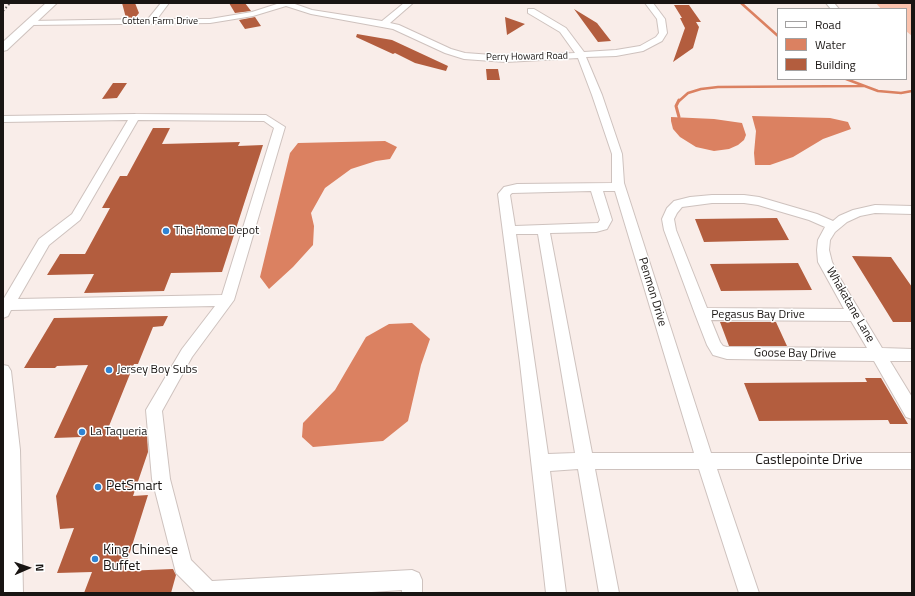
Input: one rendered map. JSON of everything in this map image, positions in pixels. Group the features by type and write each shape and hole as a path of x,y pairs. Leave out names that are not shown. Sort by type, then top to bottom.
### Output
{"main road":[{"path":"3,48 52,3"}],"street":[{"path":"150,22 165,3"},
{"name":"Cotten Farm Drive","path":"30,23 197,22 225,20 258,13 287,3"},
{"name":"Perry Howard Road","path":"287,3 311,12 384,24 406,31 448,51 472,57 506,59 625,52 643,48 655,42 661,36 663,28 661,19 649,3"},
{"path":"384,24 409,3"},
{"name":"Penmon Drive","path":"531,11 563,30 571,39 581,55 615,148 617,163 616,174 705,461 749,593"},
{"path":"3,119 135,117 266,118 280,127 227,300 187,353 154,410 161,479 183,566 208,591 412,580 412,593"},
{"path":"5,308 44,242 76,217 135,117"},
{"path":"556,593 528,363 504,194 508,190 517,188 620,187"},
{"path":"510,230 596,228 603,226 606,220 596,188"},
{"name":"Pegasus Bay Drive","path":"834,226 813,217 759,201 744,199 712,199 690,201 678,204 671,211 668,219 670,230 702,314 855,315"},
{"name":"Whakatane Lane","path":"912,210 875,209 857,213 830,229 824,240 823,250 825,262 834,280 912,412"},
{"path":"543,229 609,593"},
{"path":"5,308 227,300"},
{"name":"Goose Bay Drive","path":"702,314 714,345 718,351 722,352 912,355"},
{"path":"3,371 11,450 13,593"},
{"name":"Castlepointe Drive","path":"540,463 585,461 912,461"}],"shaded area":[{"path":"876,3 912,3 912,36 907,32 907,8 880,8"}],"water":[{"path":"752,116 830,118 848,122 851,129 823,139 793,157 770,165 755,165 754,153 756,131"},
{"path":"671,117 714,119 742,123 746,135 744,140 738,145 729,149 714,151 696,147 680,137 673,129"},
{"path":"385,141 397,147 390,159 376,161 351,169 325,188 311,213 314,226 313,245 293,267 269,289 260,277 290,153 298,143"},
{"path":"412,323 430,339 421,365 408,421 383,441 313,447 302,437 303,423 335,390 366,337 389,324"}],"building":[{"path":"122,3 135,3 139,13 135,18 126,18"},
{"path":"229,3 245,3 251,11 235,13"},
{"path":"674,5 689,5 701,22 696,22 699,27 693,48 673,62 685,28 680,18 682,18"},
{"path":"574,9 597,23 611,41 598,42"},
{"path":"255,17 261,26 245,29 239,20"},
{"path":"505,17 525,24 507,35"},
{"path":"357,34 392,40 448,66 446,71 415,63 356,37"},
{"path":"486,69 498,69 500,80 487,80"},
{"path":"113,83 127,83 117,98 102,99"},
{"name":"The Home Depot","path":"153,128 170,128 162,144 240,142 238,146 263,145 222,272 171,273 164,291 84,293 94,274 47,275 60,254 85,254 110,208 102,208 120,176 127,176"},
{"path":"777,218 789,240 704,242 695,219"},
{"path":"852,256 891,257 912,287 912,322 893,322"},
{"path":"798,263 812,290 721,291 710,264"},
{"path":"168,316 163,326 153,327 138,364 134,364 105,436 147,435 148,452 133,496 148,495 124,571 173,569 176,575 171,593 84,593 92,572 57,573 74,528 60,529 56,496 82,437 54,438 88,365 57,366 55,368 24,368 54,318"},
{"path":"720,322 776,322 787,346 729,346"},
{"path":"865,378 881,378 908,424 890,424 888,420 759,421 744,383 867,382"}],"waterway":[{"path":"741,3 777,35"},
{"path":"849,80 878,91 901,93 912,91"},
{"path":"679,101 688,93 701,89 718,87 864,86"},
{"path":"679,100 676,106 679,117"}],"railway":[{"path":"3,11 10,3"}],"place":[{"name":"The Home Depot","path":"166,231"},
{"name":"Jersey Boy Subs","path":"109,370"},
{"name":"La Taqueria","path":"82,432"},
{"name":"PetSmart","path":"98,487"},
{"name":"King Chinese Buffet","path":"95,559"}]}
